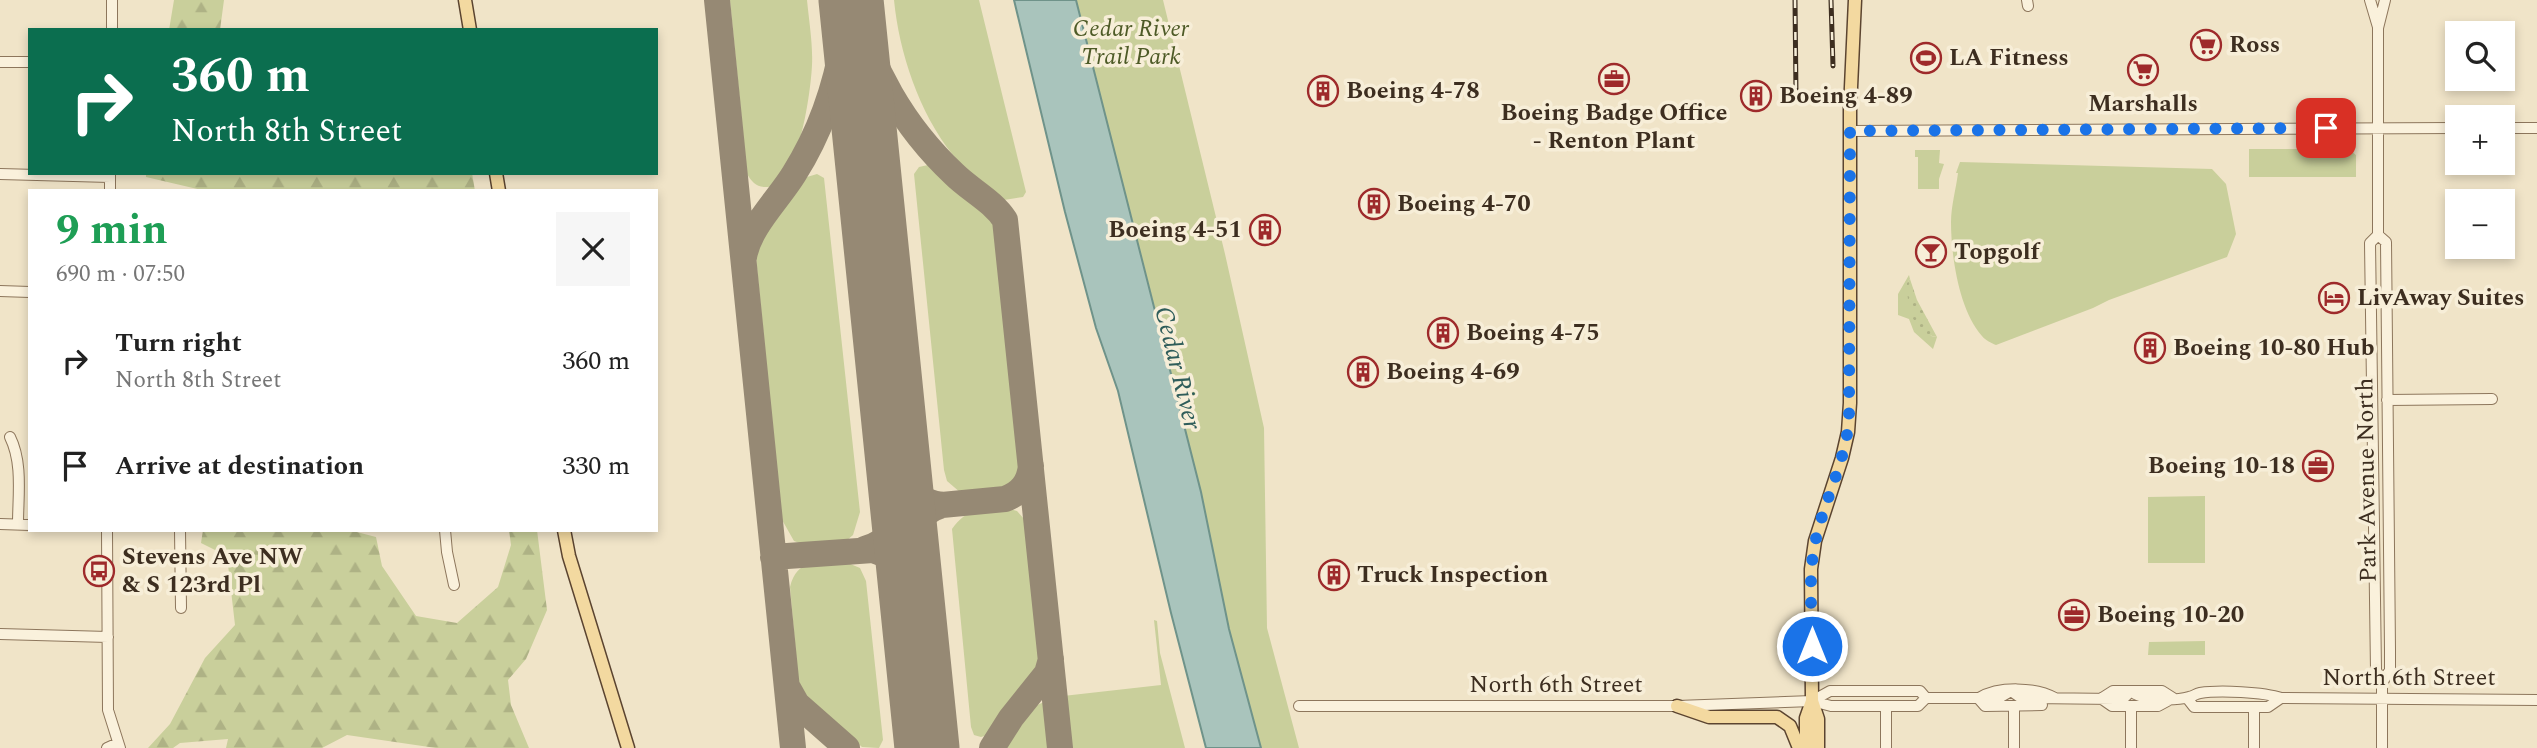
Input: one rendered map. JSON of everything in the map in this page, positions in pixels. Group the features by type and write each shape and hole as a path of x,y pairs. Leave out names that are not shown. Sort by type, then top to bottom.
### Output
{"main road":[{"path":"465,0 470,28"},
{"path":"1818,748 1818,719 1812,701 1812,562 1815,541 1843,458 1850,410 1850,131 1855,0"},
{"path":"564,532 573,569 628,748"},
{"path":"1806,748 1806,718 1812,701"},
{"path":"1677,706 1709,717 1777,718 1790,726 1799,748"}],"street":[{"path":"112,0 112,28"},
{"name":"Park Avenue North","path":"2370,0 2378,28"},
{"name":"Park Avenue North","path":"2382,748 2382,683 2376,670 2370,243 2378,235 2378,28 2385,0"},
{"path":"0,62 28,62"},
{"path":"1850,131 2445,128"},
{"path":"2515,128 2537,128"},
{"path":"0,174 28,174"},
{"name":"Park Avenue North","path":"2378,235 2386,242 2390,670 2382,683"},
{"path":"0,291 28,292"},
{"path":"2387,400 2492,399"},
{"path":"10,437 18,460 18,524"},
{"path":"0,524 28,525"},
{"path":"107,532 108,710 119,746 107,748"},
{"path":"180,532 180,608"},
{"path":"445,532 454,585"},
{"path":"0,634 108,637"},
{"name":"North 6th Street","path":"1812,701 1830,691 1920,691 1926,698"},
{"name":"North 6th Street","path":"1299,706 1677,706 1812,701 1831,706 1918,706 1926,698 1978,698 1989,691 2042,691 2055,699"},
{"name":"North 6th Street","path":"2102,699 2113,691 2162,691 2173,698"},
{"name":"North 6th Street","path":"1978,698 1985,706 2042,705 2055,699 2102,699 2112,706 2158,706 2173,698 2188,698 2199,694 2258,693 2281,698 2537,700"},
{"name":"North 6th Street","path":"2188,698 2194,707 2268,707 2281,698"},
{"path":"1886,706 1886,748"},
{"path":"2014,706 2014,748"},
{"path":"2131,706 2131,748"},
{"path":"2254,707 2254,748"}],"green space":[{"path":"174,0 224,0 220,28 169,28"},
{"path":"730,0 807,0 812,57 806,114 788,170 779,182 768,187 755,184 747,174"},
{"path":"894,0 979,0 1026,192 1023,197 1004,200 995,196 963,166 941,138 921,101 906,61"},
{"name":"Cedar River Trail Park","path":"1076,0 1163,0 1264,428 1267,628 1299,748 1261,748 1229,629 1177,395"},
{"path":"2249,149 2349,149 2356,155 2356,177 2249,177"},
{"path":"1915,150 1940,150 1939,163 1944,164 1939,189 1918,189 1918,157 1915,157"},
{"path":"1960,162 2212,169 2226,184 2236,234 2227,257 1996,345 1985,339 1974,325 1958,282 1951,236 1951,216 1956,173"},
{"path":"928,165 998,224 1002,236 1024,478 995,492 961,493 947,481 944,470 914,174 919,167"},
{"path":"817,174 824,178 860,512 853,535 846,541 805,545 794,541 781,518 755,247 807,177"},
{"path":"472,175 475,189 197,189 146,177"},
{"path":"1909,275 1907,283 1931,336 1937,337 1933,349 1914,332 1909,319 1898,315 1898,294"},
{"path":"1910,279 1917,300 1937,337 1921,330 1912,316 1907,291"},
{"path":"2205,496 2205,563 2148,563 2148,497"},
{"path":"1006,508 1017,511 1031,527 1044,656 1039,671 991,734 981,737 974,735 971,727 952,529 969,513"},
{"path":"203,532 357,532 376,537 382,566 416,616 457,623 498,587 511,545 509,532 537,532 547,610 526,659 508,680 511,705 529,748 436,748 347,735 322,748 226,748 228,739 180,743 173,748 148,748 170,724 205,658 235,625 227,556 201,543"},
{"path":"843,561 860,568 866,581 883,740 879,748 862,747 812,702 801,689 798,678 790,587 793,578 798,571 810,564"},
{"path":"1154,620 1157,621 1160,653 1185,748 1068,748 1063,696 1161,685"},
{"path":"2205,641 2205,655 2148,655 2149,642"},
{"path":"1044,702 1050,711 1053,748 1004,748 1035,706"}],"water":[{"path":"1014,0 1076,0 1201,492 1229,629 1261,748 1206,748 1118,391 1096,328 1065,212"}],"taxiway":[{"path":"717,0 793,748"},
{"path":"744,257 752,235 794,174 819,126 841,56 846,0"},
{"path":"854,0 869,49 904,116 936,156 1005,220 1060,748"},
{"path":"899,470 916,494 927,501 942,505 1011,497 1026,482 1031,466"},
{"path":"865,549 888,536 898,516 902,498"},
{"path":"907,552 917,522 942,505"},
{"path":"773,557 873,550 888,557 898,566 911,594"},
{"path":"992,748 1011,718 1047,673 1051,659"},
{"path":"788,688 797,704 847,748"}],"runway":[{"path":"851,0 927,748"}],"railway":[{"path":"1795,0 1796,94"},
{"path":"1831,0 1833,66"}],"place":[{"name":"Ross","path":"2206,45"},
{"name":"LA Fitness","path":"1926,58"},
{"name":"Marshalls","path":"2143,70"},
{"name":"Boeing Badge Office - Renton Plant","path":"1614,79"},
{"name":"Boeing 4-78","path":"1323,91"},
{"name":"Boeing 4-89","path":"1756,96"},
{"name":"Boeing 4-70","path":"1374,204"},
{"name":"Boeing 4-51","path":"1265,230"},
{"name":"Topgolf","path":"1931,252"},
{"name":"LivAway Suites","path":"2334,298"},
{"name":"Boeing 4-75","path":"1443,333"},
{"name":"Boeing 10-80 Hub","path":"2150,348"},
{"name":"Boeing 4-69","path":"1363,372"},
{"name":"Boeing 10-18","path":"2318,466"},
{"name":"Stevens Ave NW & S 123rd Pl","path":"99,571"},
{"name":"Truck Inspection","path":"1334,575"},
{"name":"Boeing 10-20","path":"2074,615"}],"route":[{"path":"1812,646 1811,569 1815,541 1843,458 1848,432 1850,131 2326,128"}],"water label":[{"name":"Cedar River","path":"1178,368"}]}
